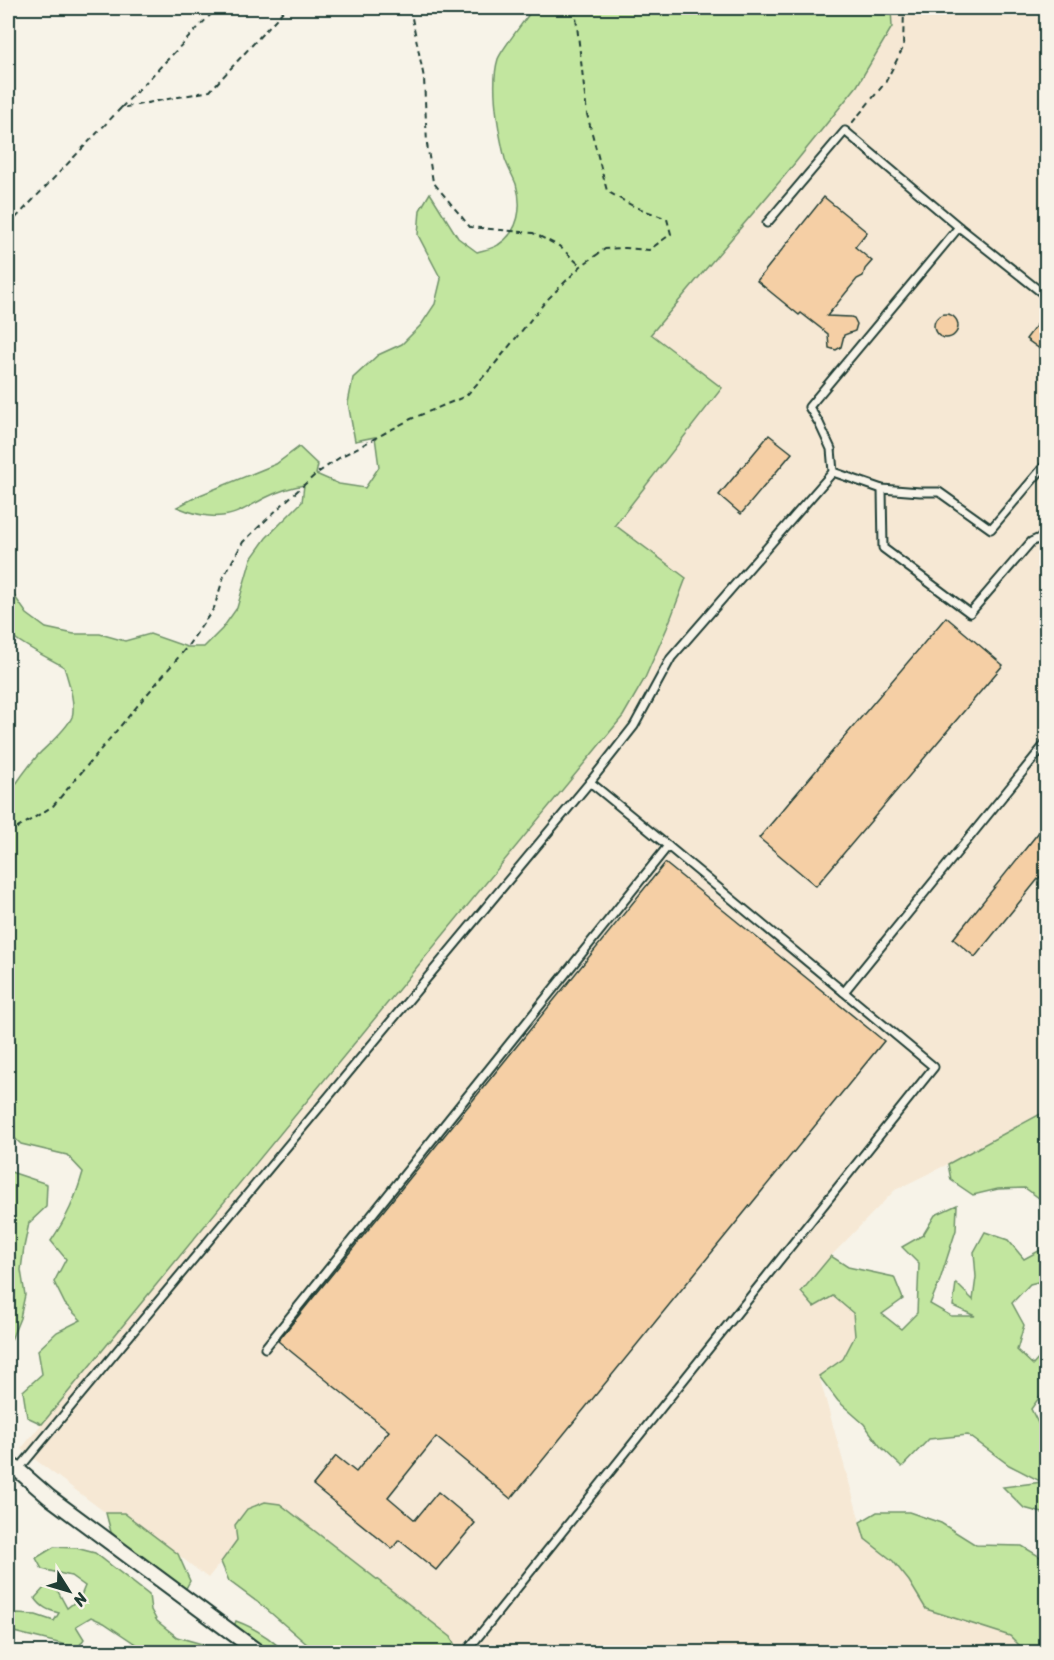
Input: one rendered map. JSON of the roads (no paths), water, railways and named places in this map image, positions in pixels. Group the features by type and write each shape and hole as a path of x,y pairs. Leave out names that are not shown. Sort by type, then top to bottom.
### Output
{"street":[{"path":"13,1467 49,1497 258,1653"}],"lane":[{"path":"767,223 845,131 959,227 1047,296"},
{"path":"13,1467 590,782 634,726 671,658 833,472 831,449 809,406 959,227"},
{"path":"833,472 882,489 939,492 991,529 1047,464"},
{"path":"882,489 884,548 970,613 1031,542 1047,535"},
{"path":"844,992 1047,743"},
{"path":"466,1653 934,1067 590,782"},
{"path":"265,1348 668,846"}]}
